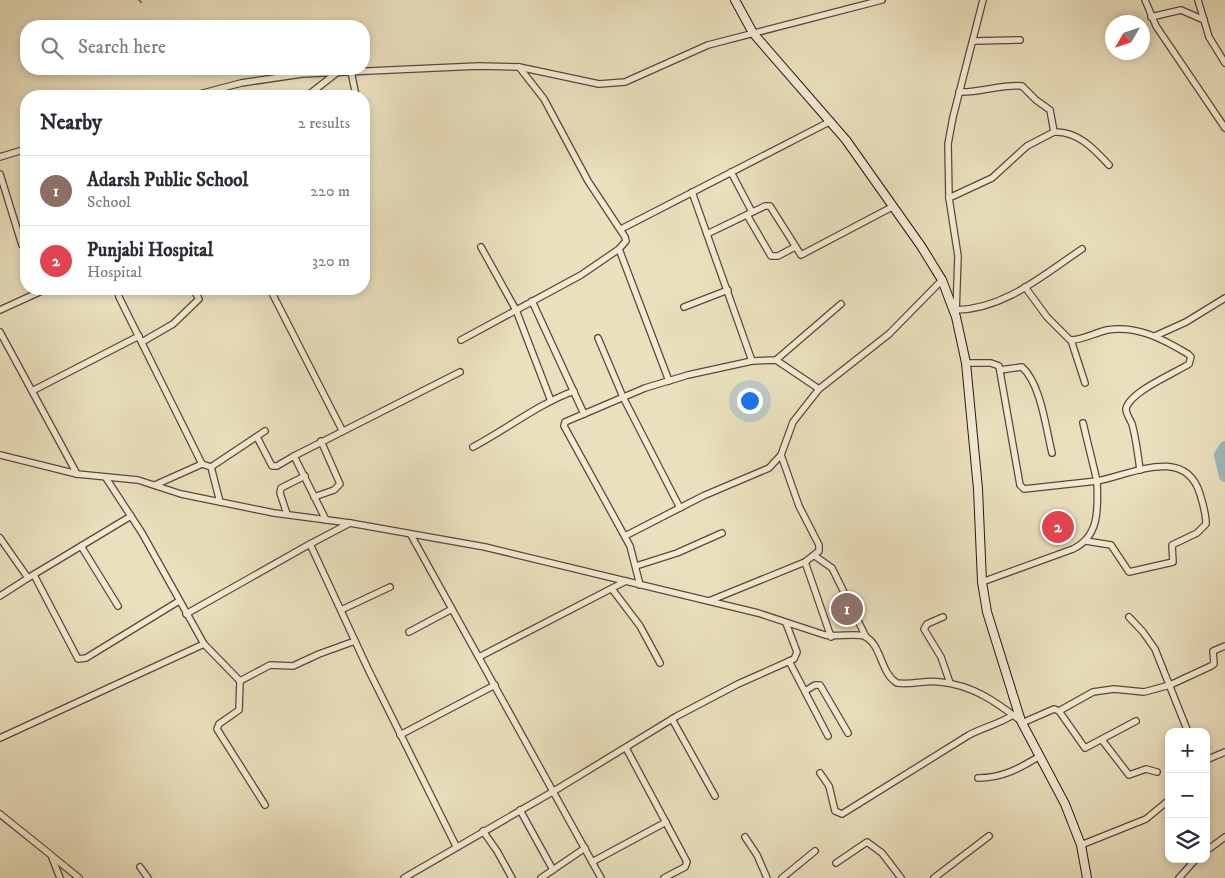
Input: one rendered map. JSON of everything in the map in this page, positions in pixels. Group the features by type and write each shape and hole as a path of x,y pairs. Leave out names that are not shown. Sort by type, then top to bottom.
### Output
{"street":[{"path":"735,0 753,33 831,121 921,246 942,280 956,314 966,363 978,488 982,582 995,644 1021,722 1065,804 1081,844 1087,878"},
{"path":"370,70 479,66 518,67 599,84 612,84 640,76 708,45 882,0"},
{"path":"956,314 958,256 949,198 948,144 959,92 974,41 983,0"},
{"path":"1145,0 1151,17 1225,128"},
{"path":"1198,0 1212,44 1225,63"},
{"path":"1151,17 1181,10 1204,20"},
{"path":"974,41 1020,40"},
{"path":"462,340 581,275 619,249 626,241 621,229 588,181 544,99 518,67"},
{"path":"216,90 248,82 312,75"},
{"path":"315,90 336,75"},
{"path":"352,75 355,90"},
{"path":"959,92 974,93 1010,86 1022,86 1036,100 1050,110 1054,132"},
{"path":"621,229 831,121"},
{"path":"949,198 992,178 1027,146 1054,132 1072,134 1082,140 1109,165"},
{"path":"0,157 20,151"},
{"path":"731,172 771,256 778,256 795,247"},
{"path":"0,174 20,239"},
{"path":"692,192 752,360"},
{"path":"707,234 749,213 770,206 798,252 805,254 892,207"},
{"path":"481,246 516,310 551,401"},
{"path":"619,249 669,381"},
{"path":"956,314 982,308 1024,287 1082,249"},
{"path":"625,536 680,508 769,468 781,456 793,422 819,389 889,334 942,280"},
{"path":"1024,287 1047,317 1063,335 1071,340 1084,383"},
{"path":"684,307 728,290"},
{"path":"0,310 33,295"},
{"path":"119,295 202,464"},
{"path":"32,391 173,324 183,312 196,304 198,299 196,295"},
{"path":"273,295 342,430"},
{"path":"1154,336 1186,322 1225,298"},
{"path":"532,301 584,414"},
{"path":"776,360 841,304"},
{"path":"1071,340 1117,329 1135,330 1154,336 1188,354 1191,361 1173,374 1146,386 1128,405 1127,414 1134,434 1140,470"},
{"path":"0,332 77,474"},
{"path":"598,338 623,397 680,508"},
{"path":"640,585 636,566 625,536 564,426 565,422 623,397 669,381 752,360 776,360 819,389"},
{"path":"966,363 996,363 1000,370 1022,488 1096,481 1140,470 1170,466 1192,476 1198,485 1204,505 1206,524 1203,529 1172,545 1173,562 1129,572 1110,545 1086,541"},
{"path":"1000,370 1022,367 1030,376 1038,394 1052,453"},
{"path":"257,437 272,466 277,466 320,441 460,372"},
{"path":"473,446 506,430 551,401 574,391"},
{"path":"982,582 1073,549 1086,541 1092,533 1097,514 1096,481 1083,423"},
{"path":"212,467 266,431"},
{"path":"314,497 334,490 340,484 320,441"},
{"path":"0,455 77,474 138,480 220,502 486,547 758,613 832,636 860,635 866,637"},
{"path":"294,456 326,520"},
{"path":"708,602 805,562 819,551 819,545 800,506 781,456"},
{"path":"155,485 202,464 212,467"},
{"path":"212,467 220,502"},
{"path":"287,514 280,493 281,488 304,476"},
{"path":"106,478 142,532 179,602 204,644 240,681 239,710 216,728 265,805"},
{"path":"0,596 131,516"},
{"path":"186,614 350,523"},
{"path":"636,566 677,553 722,533"},
{"path":"411,535 601,878"},
{"path":"0,538 28,578"},
{"path":"310,544 400,735 456,846"},
{"path":"81,546 118,606"},
{"path":"815,556 832,568 866,637 876,651 886,674 897,683 925,681 950,683 976,690 1021,722"},
{"path":"805,562 832,636"},
{"path":"34,574 78,659 86,658 179,602"},
{"path":"479,657 626,581"},
{"path":"341,610 390,587"},
{"path":"612,589 640,626 660,663"},
{"path":"409,632 452,609"},
{"path":"943,617 927,624 924,629 941,657 950,683"},
{"path":"1129,617 1151,642 1186,728"},
{"path":"407,877 456,846 554,791 672,719 738,684 797,656 786,622"},
{"path":"240,681 270,665 294,666 319,654 355,641"},
{"path":"0,738 204,644"},
{"path":"1021,722 1050,710 1059,711 1093,692 1114,689 1144,692 1170,685 1214,664 1213,651 1225,646"},
{"path":"789,661 828,736"},
{"path":"400,735 495,685"},
{"path":"805,691 815,685 820,685 848,733"},
{"path":"1059,711 1083,747 1088,748 1136,722"},
{"path":"820,773 829,786 835,811 842,814 981,728 1001,723 1013,715"},
{"path":"672,719 715,796"},
{"path":"1102,740 1129,775 1146,769 1157,772"},
{"path":"626,748 687,862 685,868 664,878"},
{"path":"1210,758 1225,752"},
{"path":"978,778 990,778 1010,773 1040,756"},
{"path":"1081,844 1146,819 1165,803"},
{"path":"520,810 553,870"},
{"path":"0,814 79,878"},
{"path":"592,862 666,822"},
{"path":"483,831 498,851 512,878"},
{"path":"934,878 989,836"},
{"path":"745,837 757,855 767,878"},
{"path":"1210,848 1225,837"},
{"path":"836,863 867,842 882,853 901,878"},
{"path":"541,878 585,848"},
{"path":"782,878 815,851"},
{"path":"51,855 60,878"},
{"path":"1179,878 1192,863"},
{"path":"140,867 148,878"}],"waterway":[{"path":"1225,447 1220,455 1225,476"}],"place":[{"name":"Punjabi Hospital","path":"1058,527"},
{"name":"Adarsh Public School","path":"847,609"}]}
